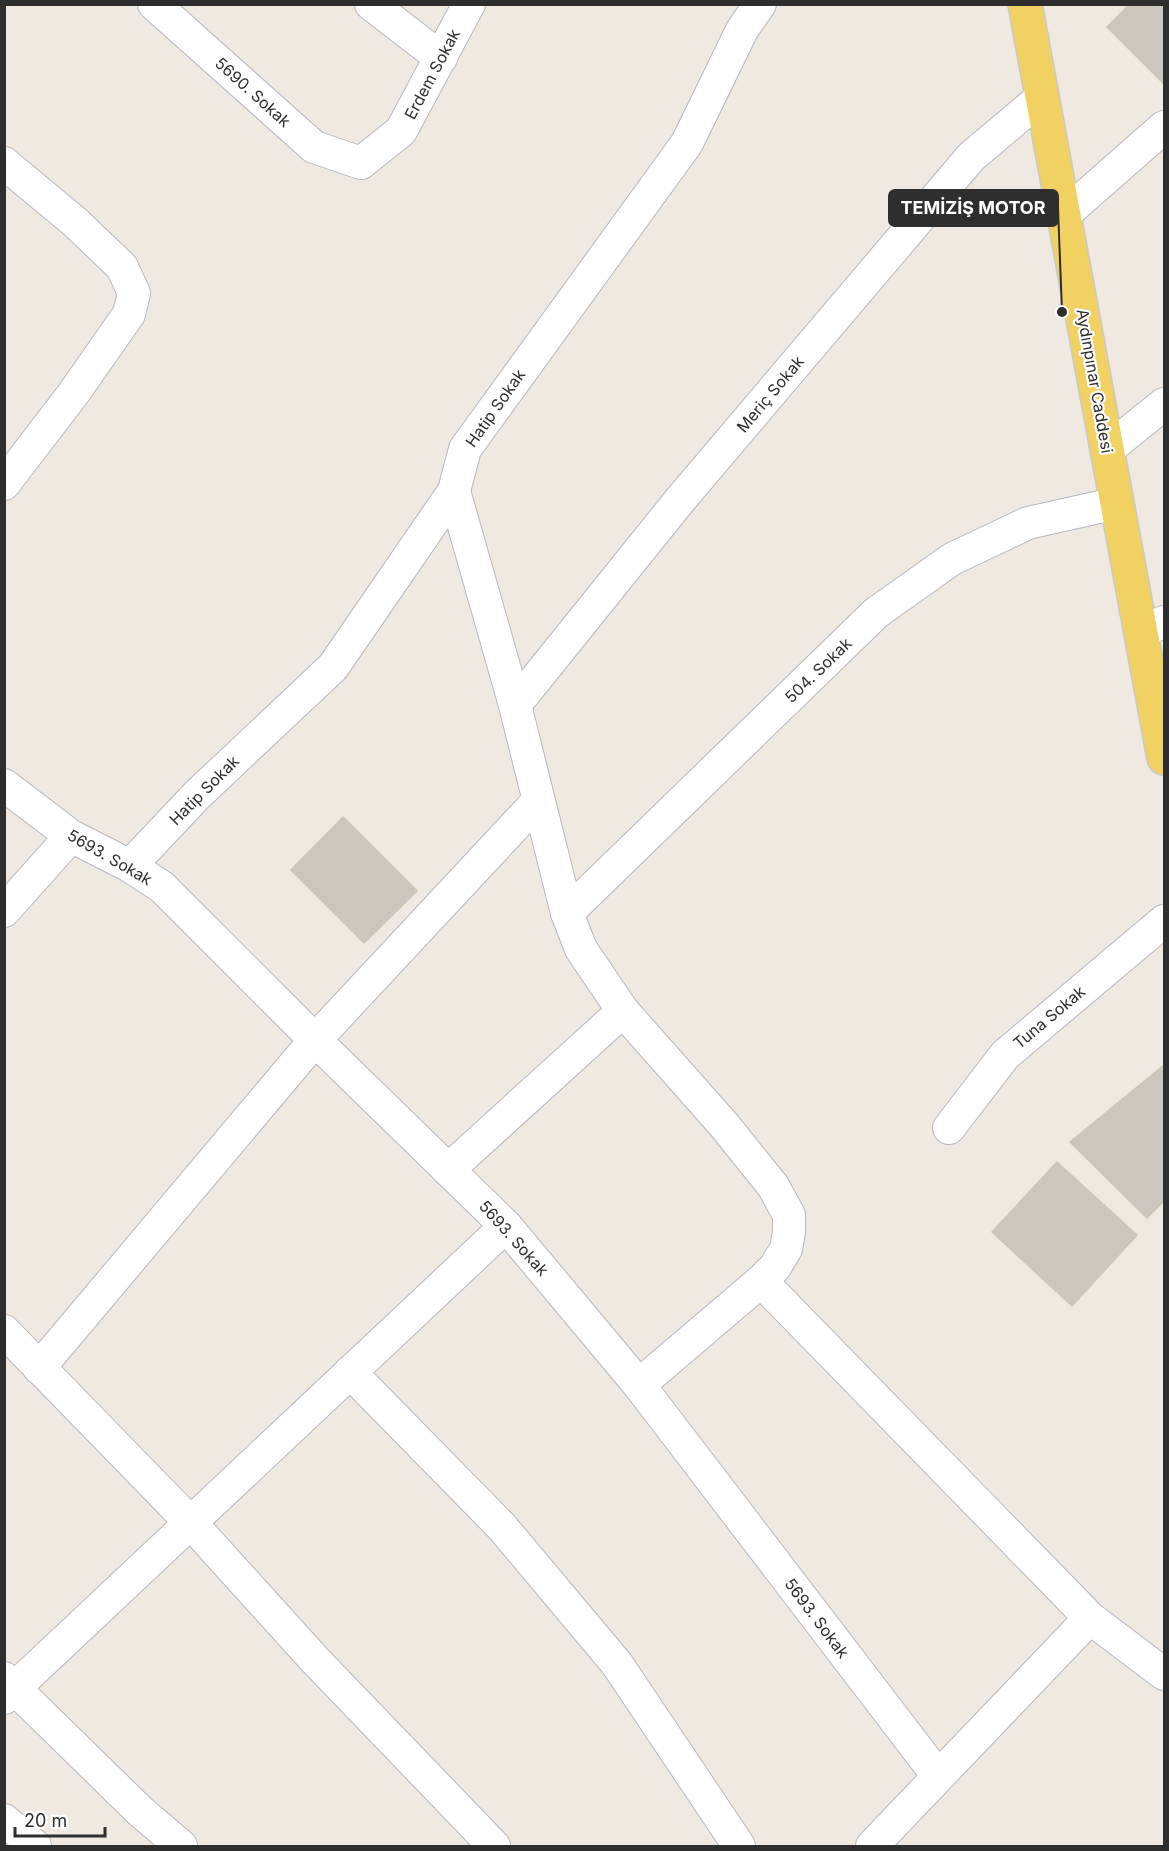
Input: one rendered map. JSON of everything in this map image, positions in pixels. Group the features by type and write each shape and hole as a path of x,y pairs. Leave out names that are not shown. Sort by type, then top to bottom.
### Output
{"main road":[{"name":"Aydınpınar Caddesi","path":"1025,4 1117,503 1153,626 1164,758"}],"street":[{"name":"5690. Sokak","path":"154,4 314,147 361,163"},
{"path":"371,4 441,58"},
{"name":"Erdem Sokak","path":"361,163 401,131 469,4"},
{"name":"Hatip Sokak","path":"130,866 197,795 333,667 453,491 465,449 687,143 742,30 760,4"},
{"name":"Meriç Sokak","path":"515,705 680,500 971,157 1041,98"},
{"path":"1065,214 1164,127"},
{"path":"4,163 75,222 122,267 134,293 129,314 73,394 4,484"},
{"path":"1107,450 1164,404"},
{"path":"453,491 515,705 567,913 581,949 623,1011 724,1125 773,1186 789,1215 786,1249 775,1267 639,1385"},
{"name":"504. Sokak","path":"567,913 876,613 952,559 1028,523 1117,503"},
{"name":"5693. Sokak","path":"4,785 71,836 130,866 162,887 506,1226 639,1385 939,1776"},
{"path":"39,1368 315,1040 538,801"},
{"path":"4,911 71,836"},
{"name":"Tuna Sokak","path":"949,1128 1005,1055 1164,921"},
{"path":"448,1170 623,1011"},
{"path":"181,1846 140,1811 8,1688 190,1522 506,1226"},
{"path":"761,1281 1090,1618 1164,1674"},
{"path":"4,1331 190,1522 315,1660 494,1846"},
{"path":"350,1372 502,1527 617,1664 739,1846"},
{"path":"872,1846 1090,1618"},
{"path":"4,1820 35,1846"}],"building":[{"path":"1130,4 1164,4 1164,84 1107,27"},
{"path":"343,817 417,891 364,943 291,870"},
{"path":"1164,1065 1164,1201 1147,1218 1070,1142"},
{"path":"1057,1162 1137,1235 1072,1306 992,1232"}],"place":[{"name":"TEMİZİŞ MOTOR","path":"1062,312"}]}
